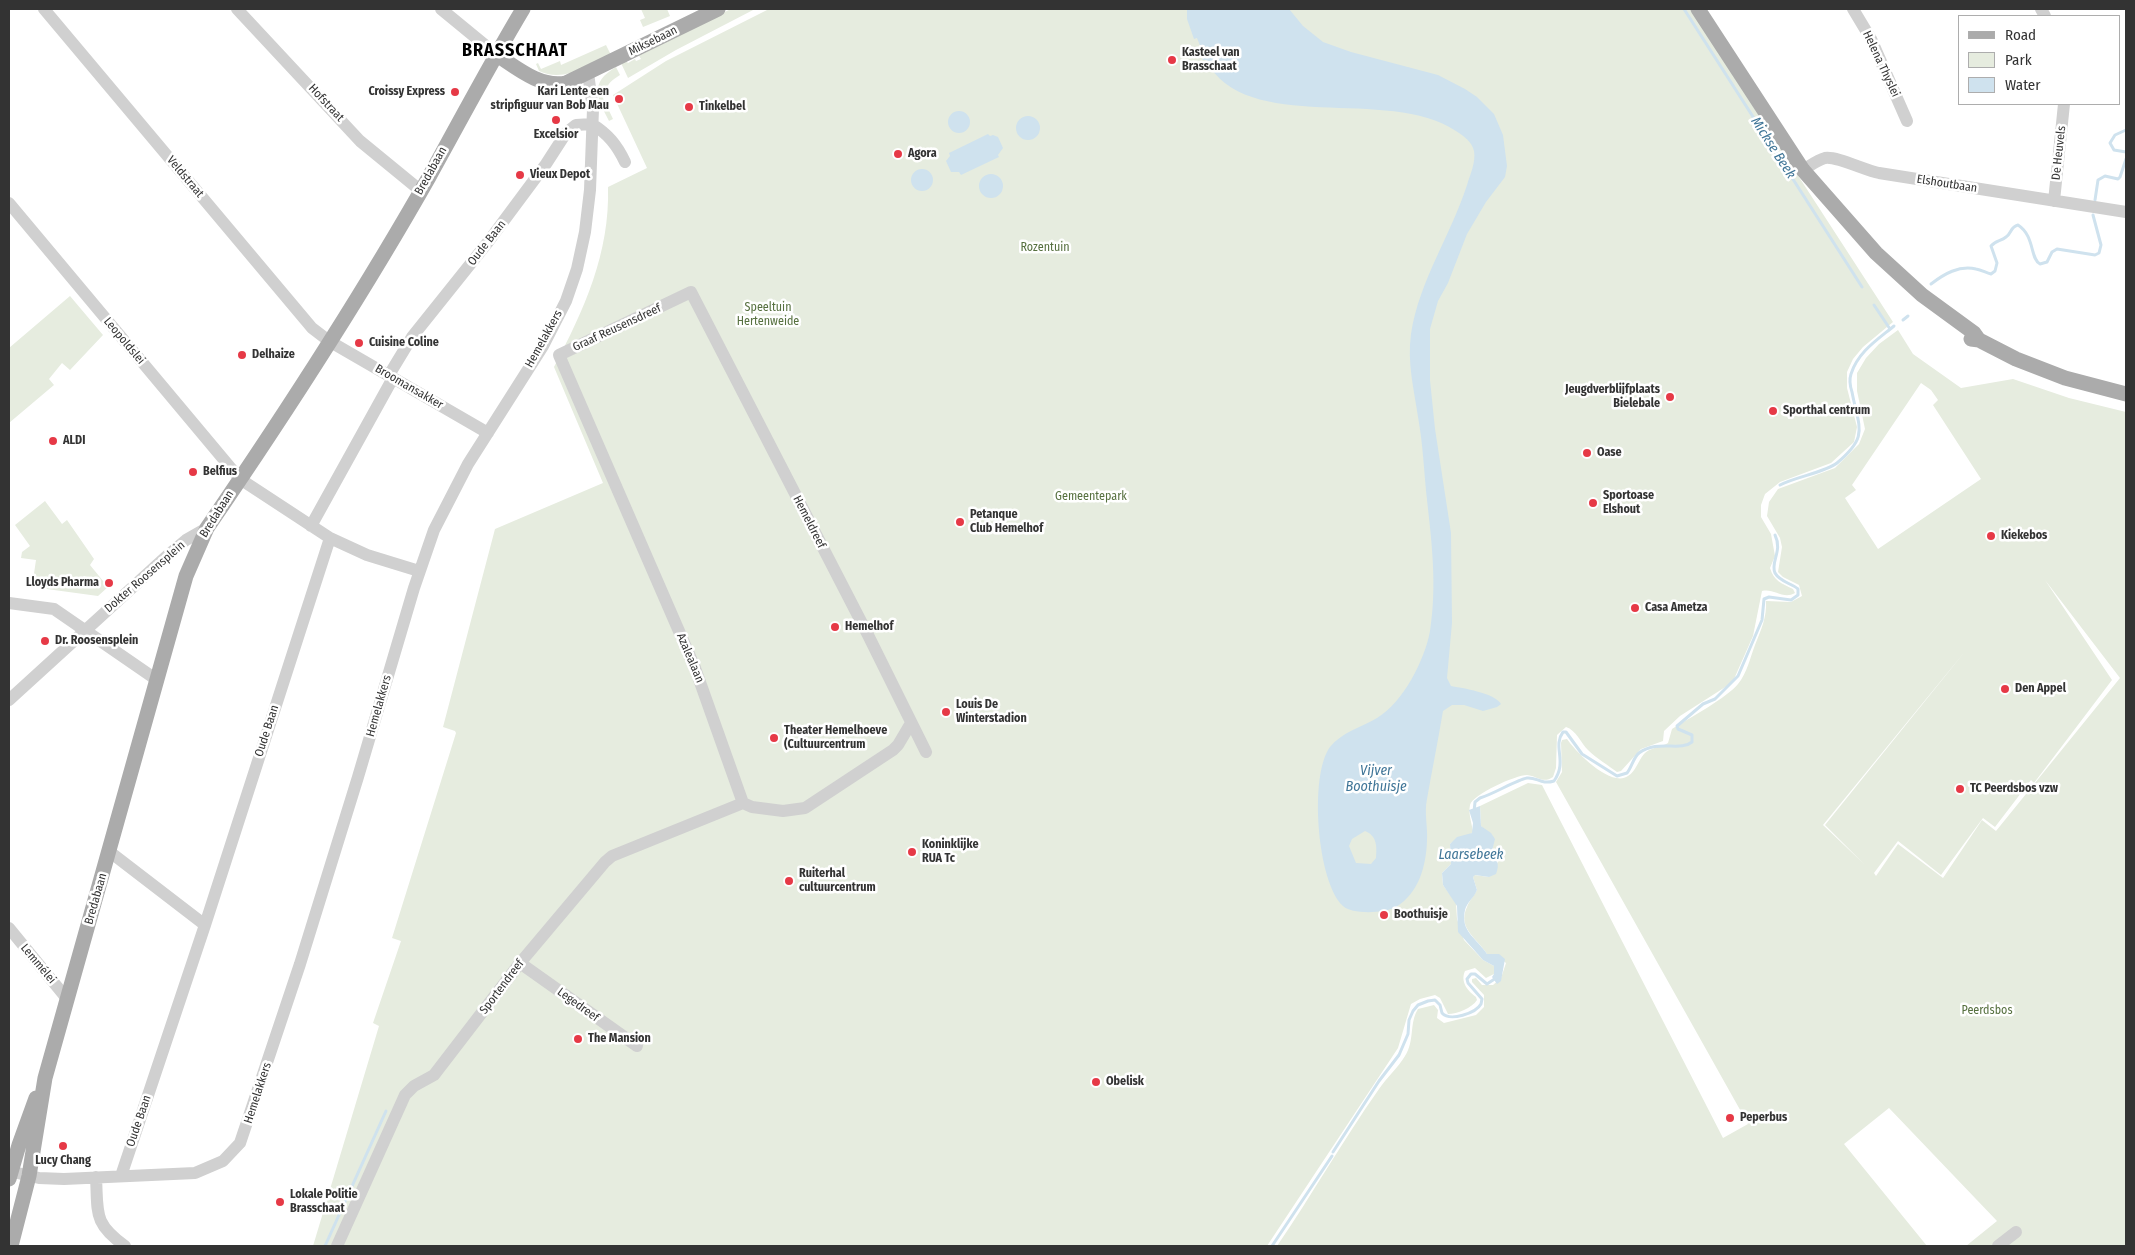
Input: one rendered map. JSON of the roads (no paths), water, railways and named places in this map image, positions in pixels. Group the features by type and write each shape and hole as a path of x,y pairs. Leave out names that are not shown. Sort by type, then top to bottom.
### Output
{"main road":[{"name":"Bredabaan","path":"11,1246 29,1176 45,1078 186,576 207,528 329,341 421,191 523,9"},
{"name":"Miksebaan","path":"497,54 544,83 566,84 718,9"},
{"path":"1698,9 1803,170 1810,187 1827,210 1892,280 1938,319 1973,340 1979,340 2036,368 2074,381 2126,394"},
{"name":"Bredabaan","path":"10,1174 32,1107 45,1078"}],"street":[{"name":"Veldstraat","path":"44,9 312,328 329,341"},
{"name":"Hofstraat","path":"237,9 360,141 421,191"},
{"path":"441,9 497,54"},
{"name":"Helena Thyslei","path":"1853,9 1871,39 1907,121"},
{"name":"Hemelakkers","path":"29,1176 64,1179 186,1174 203,1171 223,1161 240,1143 300,964 419,571 443,511 488,433 542,346 566,301 581,254 590,190 593,109 588,73"},
{"name":"De Heuvels","path":"2054,202 2064,105"},
{"name":"Oude Baan","path":"311,526 412,336 492,236 570,128 583,124 592,124"},
{"path":"592,124 605,132 618,146 626,162"},
{"name":"Elshoutbaan","path":"1803,170 1826,158 1834,159 1864,170 1879,173 2126,212"},
{"name":"Leopoldslei","path":"9,203 240,479"},
{"name":"Graaf Reusensdreef","path":"542,346 559,356 691,292"},
{"name":"Hemeldreef","path":"691,292 868,635 925,750 898,746"},
{"name":"Broomansakker","path":"329,341 488,433"},
{"name":"Azalealaan","path":"559,356 695,668 742,803"},
{"path":"240,479 330,538 367,555 419,571"},
{"name":"Dokter Roosensplein","path":"9,700 168,554 207,528"},
{"name":"Oude Baan","path":"121,1176 205,925 330,538"},
{"path":"9,603 54,609 86,629 157,680"},
{"path":"742,803 752,807 783,811 805,808 898,746 911,723"},
{"name":"Sportendreef","path":"337,1246 405,1095 414,1086 434,1076 520,963 604,862 612,856 742,803"},
{"path":"110,852 205,925"},
{"name":"Lemmélei","path":"9,928 68,1000"},
{"name":"Legedreef","path":"520,963 637,1046"},
{"name":"Bredabaan","path":"10,1174 29,1176"},
{"path":"96,1177 98,1214 102,1226 110,1236 125,1246"},
{"path":"1998,1246 2016,1232"}],"water":[{"name":"Vijver Boothuisje","path":"1187,9 1289,9 1303,26 1323,42 1351,52 1438,75 1465,89 1477,97 1494,114 1503,135 1507,166 1505,177 1486,202 1467,234 1448,283 1438,301 1430,329 1430,380 1435,429 1451,533 1452,623 1447,678 1451,686 1485,694 1498,700 1501,704 1483,711 1464,705 1452,705 1443,711 1426,804 1427,841 1423,869 1416,887 1404,901 1396,907 1385,911 1361,912 1347,909 1334,893 1327,875 1322,853 1318,803 1320,780 1323,761 1330,747 1340,737 1377,718 1396,702 1418,667 1430,631 1433,598 1431,533 1421,437 1410,366 1411,334 1421,295 1467,185 1473,164 1474,151 1470,142 1462,135 1428,118 1394,111 1285,104 1252,97 1225,83 1206,60 1203,60 1201,55 1203,53 1197,38 1194,39 1187,19","holes":["1365,831 1369,833 1375,842 1376,858 1371,864 1356,863 1349,846 1352,839"]},
{"path":"959,111 967,114 970,122 967,130 959,133 951,130 948,122 951,114"},
{"path":"1028,116 1036,120 1040,128 1036,136 1028,140 1020,136 1016,128 1020,120"},
{"path":"988,134 998,137 1003,148 998,155 999,157 961,175 959,172 951,172 946,161 950,156 949,153"},
{"path":"922,169 930,172 933,180 930,188 922,191 914,188 911,180 914,172"},
{"path":"991,174 999,178 1003,186 999,194 991,198 983,194 979,186 983,178"},
{"name":"Laarsebeek","path":"1480,806 1481,826 1491,833 1495,839 1492,851 1497,860 1498,867 1496,874 1489,877 1475,875 1473,877 1477,890 1466,907 1464,918 1470,934 1487,954 1499,954 1505,959 1501,981 1497,984 1492,977 1494,966 1483,960 1458,932 1457,906 1443,885 1442,873 1451,864 1450,844 1457,837 1472,833 1473,823 1469,810"}],"waterway":[{"name":"Mickse Beek","path":"1684,9 1862,287"},
{"name":"Laarsebeek","path":"2126,130 2115,135 2110,143 2114,150 2126,152"},
{"name":"Laarsebeek","path":"2095,200 2098,180 2105,176 2118,179 2126,159"},
{"name":"Laarsebeek","path":"1931,284 1958,269 1970,268 1991,274 1995,271 1997,263 1991,246 2006,237 2018,225 2027,235 2035,257 2040,264 2047,262 2052,252 2057,249 2095,255 2099,253 2101,245 2093,215"},
{"name":"Mickse Beek","path":"1874,305 1890,329"},
{"name":"Laarsebeek","path":"1903,320 1908,316"},
{"name":"Laarsebeek","path":"1780,485 1832,466 1854,446 1858,438 1859,424 1850,385 1851,374 1863,353 1894,326"},
{"name":"Laarsebeek","path":"1474,812 1475,802 1480,798 1522,779 1554,781 1560,767 1559,743 1563,732 1566,732 1582,754 1617,776 1627,773 1637,755 1646,749 1661,746 1681,746 1692,742 1692,735 1678,729 1677,726 1703,704 1715,699 1738,676 1762,620 1764,599 1769,597 1791,600 1798,595 1798,589 1775,573 1774,565 1778,546 1775,535"},
{"name":"Laarsebeek","path":"1333,1152 1379,1081 1399,1055 1408,1034 1409,1020 1418,1005 1435,1000 1440,1005 1442,1013 1446,1016 1451,1017 1469,1013 1481,1004 1482,999 1468,983 1467,979 1471,974 1475,974 1487,984 1496,978"},
{"path":"325,1246 386,1111"},
{"name":"Laarsebeek","path":"1272,1246 1332,1156"}],"place":[{"name":"Kasteel van Brasschaat","path":"1172,60"},
{"name":"Croissy Express","path":"455,92"},
{"name":"Kari Lente een stripfiguur van Bob Mau","path":"619,99"},
{"name":"Tinkelbel","path":"689,107"},
{"name":"Excelsior","path":"556,120"},
{"name":"Agora","path":"898,154"},
{"name":"Vieux Depot","path":"520,175"},
{"name":"Cuisine Coline","path":"359,343"},
{"name":"Delhaize","path":"242,355"},
{"name":"Jeugdverblijfplaats Bielebale","path":"1670,397"},
{"name":"Sporthal centrum","path":"1773,411"},
{"name":"ALDI","path":"53,441"},
{"name":"Oase","path":"1587,453"},
{"name":"Belfius","path":"193,472"},
{"name":"Sportoase Elshout","path":"1593,503"},
{"name":"Petanque Club Hemelhof","path":"960,522"},
{"name":"Kiekebos","path":"1991,536"},
{"name":"Lloyds Pharma","path":"109,583"},
{"name":"Casa Ametza","path":"1635,608"},
{"name":"Hemelhof","path":"835,627"},
{"name":"Dr. Roosensplein","path":"45,641"},
{"name":"Den Appel","path":"2005,689"},
{"name":"Louis De Winterstadion","path":"946,712"},
{"name":"Theater Hemelhoeve (Cultuurcentrum","path":"774,738"},
{"name":"TC Peerdsbos vzw","path":"1960,789"},
{"name":"Koninklijke RUA Tc","path":"912,852"},
{"name":"Ruiterhal cultuurcentrum","path":"789,881"},
{"name":"Boothuisje","path":"1384,915"},
{"name":"The Mansion","path":"578,1039"},
{"name":"Obelisk","path":"1096,1082"},
{"name":"Peperbus","path":"1730,1118"},
{"name":"Lucy Chang","path":"63,1146"},
{"name":"Lokale Politie Brasschaat","path":"280,1202"}],"district":[{"name":"BRASSCHAAT","path":"515,51"}],"park label":[{"name":"Rozentuin","path":"1045,248"},
{"name":"Speeltuin Hertenweide","path":"768,315"},
{"name":"Gemeentepark","path":"1091,497"},
{"name":"Peerdsbos","path":"1987,1011"}]}
